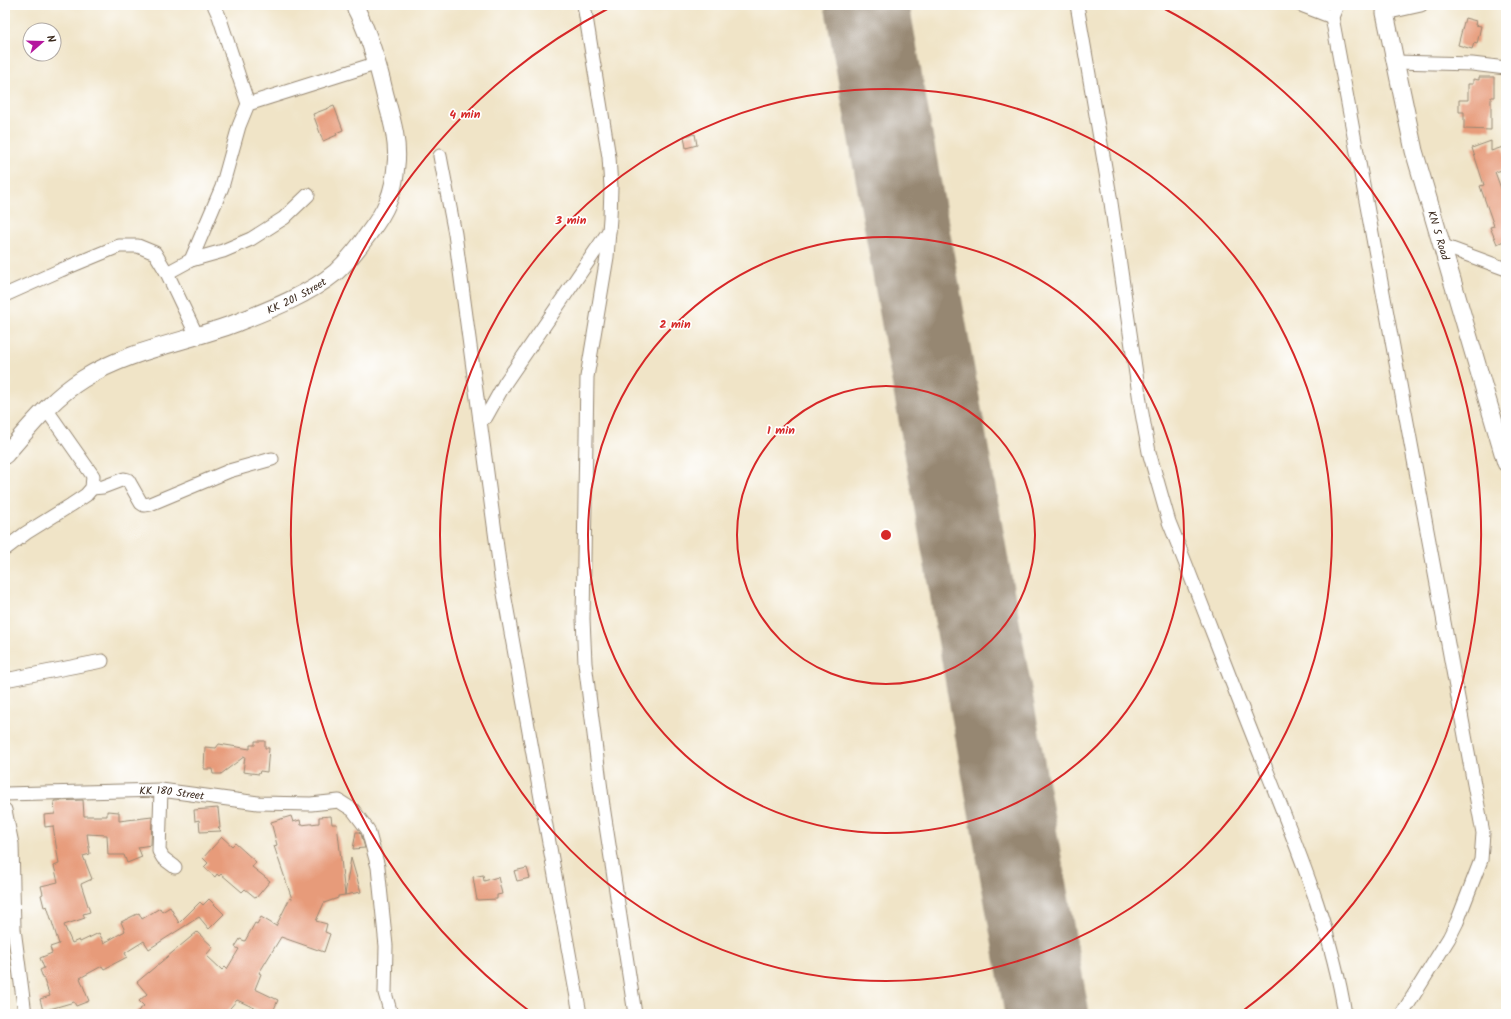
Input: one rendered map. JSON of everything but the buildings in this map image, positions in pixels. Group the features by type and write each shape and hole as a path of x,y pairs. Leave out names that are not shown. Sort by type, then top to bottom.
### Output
{"main road":[{"name":"KK 201 Street","path":"5,454 46,410 83,379 123,358 197,336 265,311 310,289 335,272 355,253 387,207 397,163 395,138 378,63 364,23 354,5"},
{"name":"KN 5 Road","path":"1386,9 1395,62 1414,151 1506,463"}],"street":[{"path":"191,260 222,187 239,126 248,104 214,5"},
{"path":"584,5 609,157 611,187 607,257 587,377 583,619 585,663 603,806 636,1014"},
{"path":"1077,5 1110,196 1141,408 1155,475 1169,522 1301,857 1322,919 1342,995 1345,1014"},
{"path":"1301,5 1332,17"},
{"path":"1336,5 1332,17 1483,833 1481,860 1457,922 1449,938 1402,1014"},
{"path":"1386,9 1421,5"},
{"path":"1395,62 1472,64 1506,68"},
{"path":"248,104 378,63"},
{"path":"440,156 455,234 501,577 580,1014"},
{"path":"167,273 191,260 223,251 251,240 284,218 308,195"},
{"path":"480,419 486,418 505,383 609,231"},
{"path":"1441,245 1506,269"},
{"path":"5,295 60,270 119,246 138,246 155,254 167,273 197,336"},
{"path":"5,549 26,533 86,495 92,488 93,476 46,410"},
{"path":"92,488 103,487 128,480 141,503 150,504 229,471 272,459"},
{"path":"5,680 102,661"},
{"path":"161,790 159,851 163,858 175,867"},
{"name":"KK 180 Street","path":"5,794 161,790 258,803 311,804 339,801 353,810 368,830 378,867 386,946 384,993 391,1014"},
{"path":"5,810 12,844 14,929 25,1014"}],"runway":[{"path":"867,5 1047,1014"}]}
